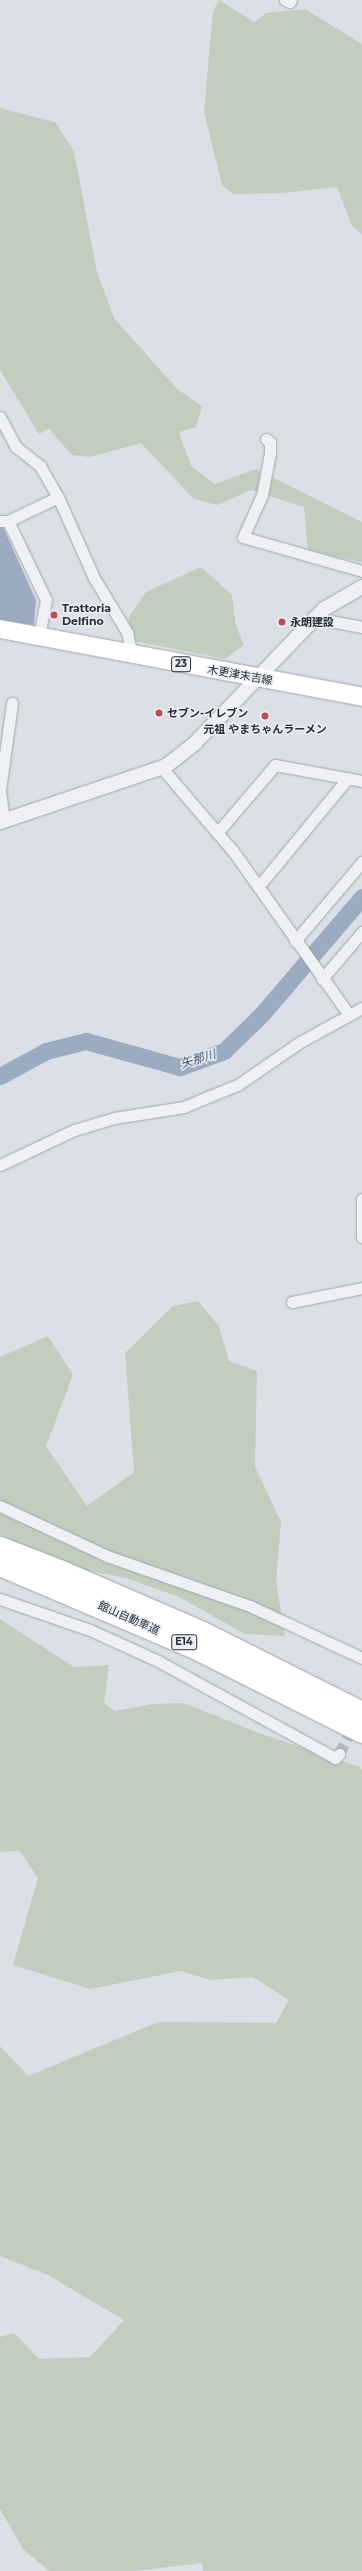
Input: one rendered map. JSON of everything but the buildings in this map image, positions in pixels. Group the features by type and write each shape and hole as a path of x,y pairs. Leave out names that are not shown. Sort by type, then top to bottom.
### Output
{"highway":[{"name":"館山自動車道","path":"0,1547 59,1570 202,1632 362,1712"},
{"name":"館山自動車道","path":"0,1565 196,1648 362,1732"}],"main road":[{"name":"木更津末吉線","path":"0,629 132,655 362,709"},
{"name":"木更津末吉線","path":"0,642 251,683 362,697"}],"street":[{"path":"286,0 290,2 291,0"},
{"path":"0,417 16,447 40,466 58,497 94,578 126,632 132,655"},
{"path":"266,439 270,442 270,453 262,495 243,537 362,571"},
{"path":"39,637 46,600 4,521 58,497"},
{"path":"12,703 5,719 2,753 0,787 2,821 162,768 195,743 314,618 337,600 362,587"},
{"path":"314,618 362,627"},
{"path":"217,833 275,765 362,781"},
{"path":"162,768 217,833 258,887 349,1015"},
{"path":"258,887 348,778"},
{"path":"297,943 362,862"},
{"path":"320,976 362,932"},
{"path":"0,1165 74,1130 114,1118 184,1106 239,1084 300,1042 362,1008"},
{"path":"362,1199 362,1237"},
{"path":"292,1302 362,1288"},
{"path":"0,1506 107,1556 244,1603 362,1658"},
{"path":"0,1599 90,1630 158,1661 334,1758 339,1754"}],"green space":[{"path":"219,0 254,22 266,13 305,9 362,44 362,234 352,226 337,187 283,193 233,194 222,185 204,112 213,11"},
{"path":"0,108 55,122 74,151 97,272 114,318 177,389 202,406 196,427 179,432 191,466 215,484 256,469 362,522 362,562 308,551 304,507 251,490 217,505 194,499 141,443 90,457 72,455 49,429 39,434 0,370"},
{"path":"201,567 232,595 236,626 244,645 225,659 129,640 129,617 146,592"},
{"path":"198,1301 219,1326 229,1361 257,1371 255,1466 281,1522 276,1581 285,1636 245,1634 179,1597 126,1578 58,1565 0,1535 0,1357 48,1336 73,1375 46,1446 87,1506 134,1472 125,1353 173,1306"},
{"path":"0,1619 74,1667 109,1665 104,1703 115,1711 153,1704 184,1703 259,1733 360,1767 362,1770 362,2571 203,2571 202,2563 134,2571 49,2571 23,2549 0,2509 0,2337 14,2333 39,2359 90,2357 124,2320 48,2275 0,2256 0,2046 28,2076 158,2022 276,2023 289,2000 253,1977 210,1980 181,1971 90,1989 13,1965 38,1878 20,1851 0,1852"}],"water":[{"path":"0,527 3,527 36,600 34,625 0,620"}],"waterway":[{"name":"矢那川","path":"0,1076 46,1051 86,1041 180,1067 224,1051 261,1015 362,897"}],"tunnel":[{"path":"339,1754 354,1724"}],"place":[{"name":"Trattoria Delfino","path":"54,615"},
{"name":"永朗建設","path":"282,622"},
{"name":"セブン-イレブン","path":"159,713"},
{"name":"元祖 やまちゃんラーメン","path":"265,716"}]}
